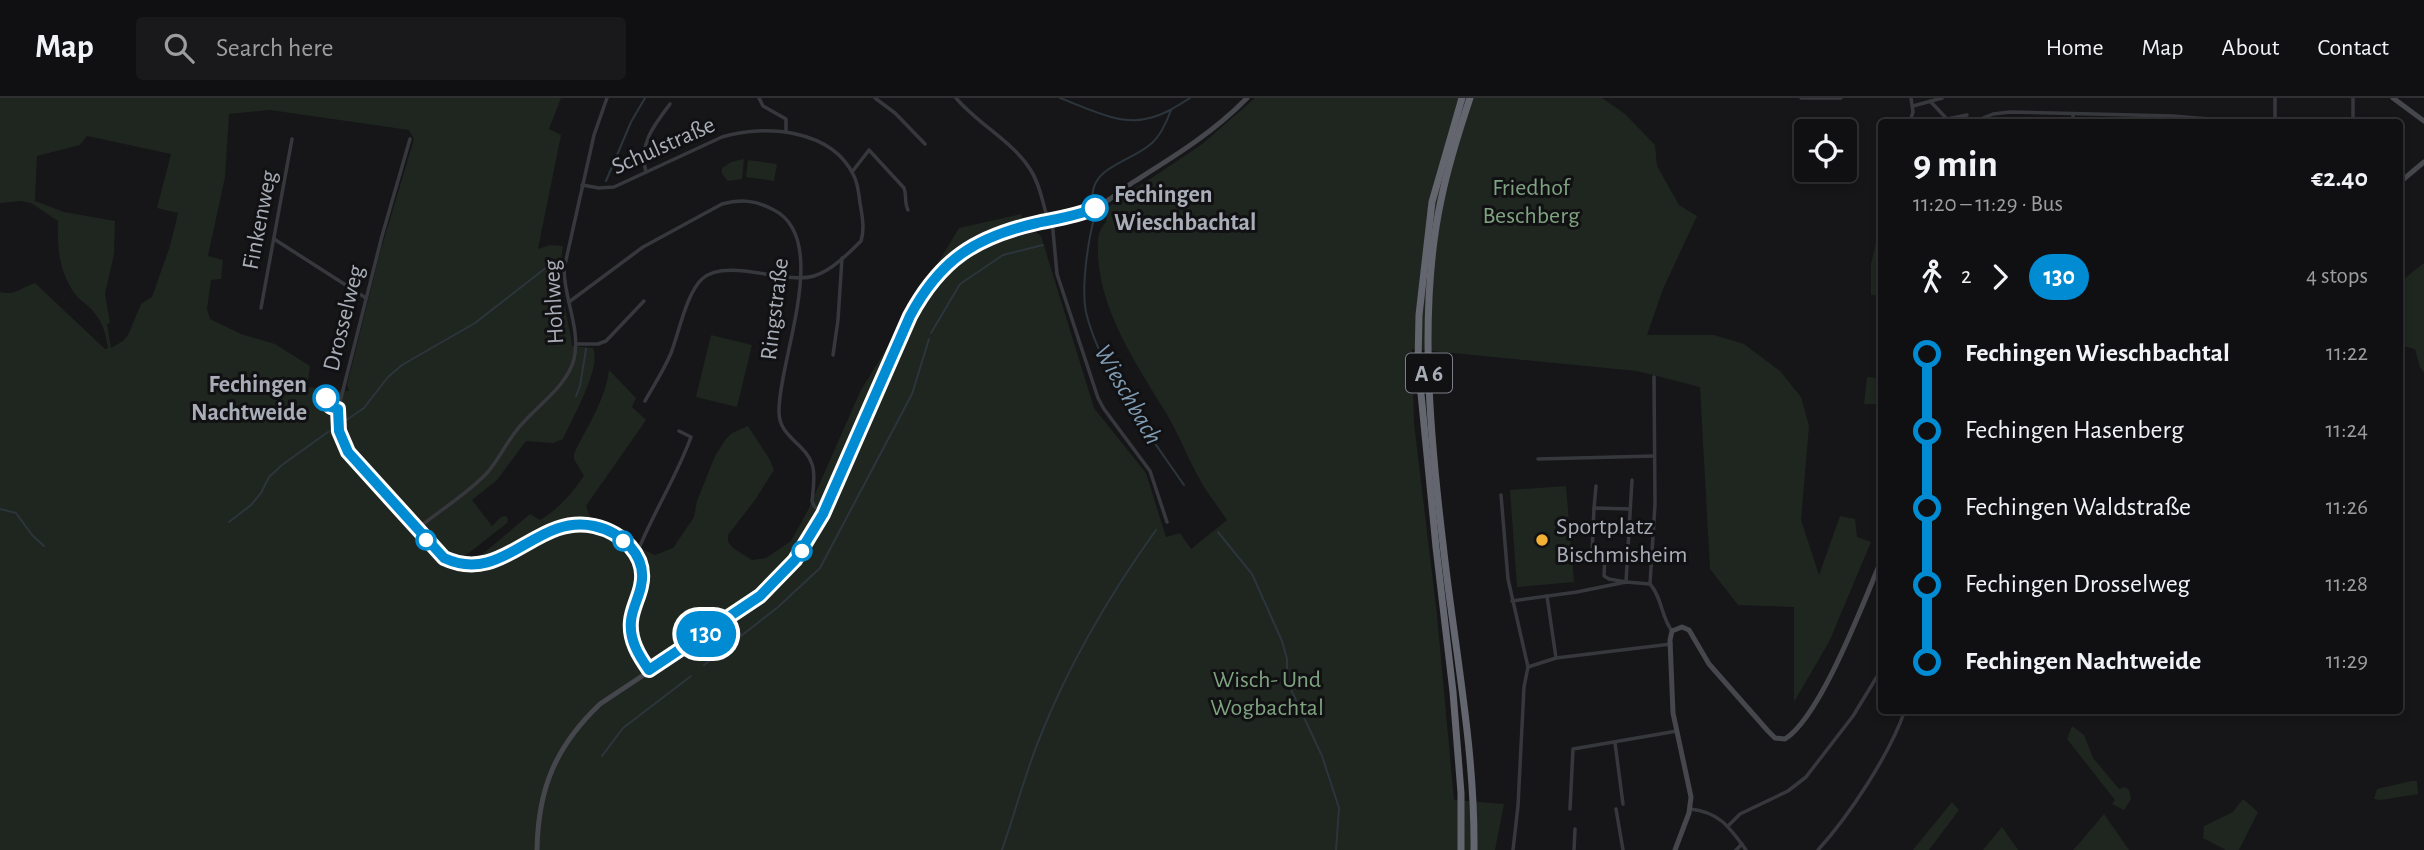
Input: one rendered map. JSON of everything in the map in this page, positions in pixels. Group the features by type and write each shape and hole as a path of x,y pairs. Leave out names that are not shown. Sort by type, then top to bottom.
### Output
{"highway":[{"name":"A 6","path":"1461,850 1461,793 1418,363 1419,315 1432,202 1463,104 1470,98"},
{"name":"A 6","path":"1463,104 1441,202 1429,316 1431,422 1443,544 1471,767 1474,850"}],"main road":[{"path":"2393,98 2424,121"},
{"path":"537,850 542,797 556,760 568,740 600,705 760,596 795,560 823,514 910,316 933,279 953,258 983,239 1077,215 1107,202 1191,146 1246,99"},
{"path":"2403,180 2424,162"},
{"path":"1675,850 1690,809 1691,797 1673,713 1672,631 1682,627 1689,630 1713,668 1772,735 1782,740 1790,737 1803,721 1823,688 1878,568"}],"street":[{"name":"Hohlweg","path":"416,530 484,476 495,464 514,432 564,379 574,358 576,344 564,269 594,135 607,98"},
{"path":"759,98 762,106 786,119 786,131"},
{"path":"875,98 895,113 925,144"},
{"path":"956,98 1026,163 1037,181 1050,220 1057,274 1098,398 1150,471 1167,522"},
{"path":"1801,98 1841,98"},
{"path":"1911,98 1913,106 1911,119"},
{"path":"1913,106 1942,98"},
{"path":"2275,98 2275,119"},
{"path":"2353,98 2353,119"},
{"path":"1930,102 1942,119"},
{"path":"646,172 644,146 670,104"},
{"path":"1985,119 1993,114 2010,112 2203,119"},
{"path":"1950,119 1967,115"},
{"name":"Schulstraße","path":"582,185 607,188 722,137 737,132 765,130 786,131 819,143 831,150 852,172"},
{"name":"Finkenweg","path":"261,308 292,139"},
{"name":"Drosselweg","path":"410,139 338,409 341,440 358,464 444,558 474,565 498,560 559,527 587,524 606,529 637,554"},
{"path":"645,401 670,354 692,295 703,278 734,270 813,277 862,241 858,190 852,172 874,143"},
{"path":"869,149 904,188 908,210"},
{"name":"Ringstraße","path":"569,302 650,243 722,204 736,200 752,201 783,216 795,232 801,253 800,277 779,398 779,420 786,433 811,461 814,468 812,501 823,514"},
{"path":"274,239 366,298"},
{"path":"833,355 842,258"},
{"path":"576,344 598,344 606,341 644,301"},
{"path":"1654,377 1655,503 1650,584 1672,631"},
{"path":"649,670 637,651 631,632 631,621 642,578 637,554 691,437 679,431"},
{"path":"1538,459 1654,456"},
{"path":"1626,582 1632,480"},
{"path":"1596,486 1591,553 1628,554"},
{"path":"1501,495 1507,571 1528,667 1524,687 1513,850"},
{"path":"1594,508 1630,509"},
{"path":"1605,554 1604,576 1626,582 1650,584"},
{"path":"1512,601 1626,582"},
{"path":"1547,596 1556,658"},
{"path":"1528,667 1556,658 1671,644"},
{"path":"1729,825 1741,814 1792,789 1806,777 1853,716 1878,675"},
{"path":"1818,850 1837,829 1858,798 1903,714"},
{"path":"1570,809 1573,749 1677,731"},
{"path":"1615,743 1623,804"},
{"path":"1616,808 1623,850"},
{"path":"1690,809 1701,811 1729,825 1746,850"},
{"path":"1574,850 1575,829"},
{"path":"1736,850 1742,844"}],"green space":[{"path":"0,98 561,98 549,129 561,135 538,249 550,245 563,246 561,285 572,346 593,348 593,368 585,393 563,439 553,443 526,441 497,480 472,500 492,526 501,517 506,516 508,519 507,523 465,556 479,556 484,553 530,514 540,520 547,516 575,489 584,476 574,454 600,402 609,370 636,398 632,407 646,420 586,506 590,517 655,555 673,548 694,517 697,501 715,456 732,433 748,426 774,470 728,535 728,542 733,548 752,560 766,558 791,541 808,510 860,392 959,228 1021,214 1023,223 1041,236 1094,408 1146,473 1166,537 1180,533 1191,549 1227,520 1198,476 1171,422 1133,358 1106,299 1098,243 1108,207 1201,145 1255,98 1602,98 1625,114 1655,145 1657,166 1679,205 1697,216 1663,289 1647,335 1714,335 1744,344 1780,371 1801,397 1809,426 1801,520 1819,575 1840,516 1855,519 1857,537 1871,542 1829,642 1794,702 1794,607 1738,605 1710,569 1700,387 1637,371 1412,349 1414,423 1437,615 1454,800 1504,804 1495,850 0,850 0,292 14,292 35,283 105,349 108,348 99,319 75,294 65,277 59,250 58,221 31,203 0,203","holes":["270,110 409,130 414,139 379,256 347,385 349,391 307,387 310,366 275,344 241,334 210,319 207,309 211,280 221,279 223,260 208,256 225,177 229,114","87,136 171,154 157,208 178,213 170,246 152,297 141,304 128,335 111,348 105,294 114,254 115,221 64,212 35,201 37,156 80,145"]},
{"path":"744,159 742,179 728,181 722,174 722,168 731,162"},
{"path":"748,160 777,164 774,181 746,177"},
{"path":"1878,233 1878,296 1871,295 1871,264"},
{"path":"2424,263 2424,373 2415,349 2403,346 2403,280"},
{"path":"711,335 752,345 737,407 696,397"},
{"path":"1867,377 1878,378 1878,404 1864,404"},
{"name":"Sportplatz Bischmisheim","path":"1566,486 1574,582 1517,587 1510,490"},
{"path":"2072,726 2084,735 2093,758 2119,789 2125,787 2129,790 2131,799 2124,810 2112,804 2115,800 2067,739"},
{"path":"2417,781 2418,794 2374,799 2377,789"},
{"path":"2243,799 2258,812 2239,850 2226,850 2203,838 2204,826 2233,812"},
{"path":"1952,802 1959,810 1929,850 1913,850"},
{"path":"2104,814 2129,850 2073,850 2077,846"},
{"path":"2002,827 2018,850 1983,850"}],"waterway":[{"path":"606,181 631,122 645,98"},
{"path":"1060,98 1124,120 1151,118 1190,98"},
{"name":"Wieschbach","path":"1093,204 1096,181 1112,167 1152,143 1161,132 1171,110"},
{"name":"Wieschbach","path":"1095,215 1084,290 1086,312 1093,334 1114,379 1184,485"},
{"path":"931,333 960,284 1003,255 1043,245"},
{"path":"342,423 364,408 388,377 402,365 475,323 547,267 559,261"},
{"path":"704,665 778,607 820,568 912,394 929,339"},
{"path":"576,396 586,349"},
{"path":"330,431 334,429"},
{"path":"229,522 251,505 269,477 282,465 328,432"},
{"path":"0,509 16,513 44,546"},
{"path":"1002,850 1051,710 1077,656 1107,604 1156,530"},
{"name":"Wieschbach","path":"1218,532 1252,574 1282,641 1287,659 1287,681 1322,756 1339,808 1336,850"},
{"path":"602,756 623,728 691,676"}],"bus line":[{"name":"130","path":"326,398 331,407 338,409 341,440 348,452 444,558 462,564 486,564 559,527 572,525 587,524 606,529 626,543 637,554 642,571 631,632 637,651 649,670 760,596 795,560 823,514 910,316 943,268 953,258 983,239 1095,208"}],"place":[{"name":"Fechingen Wieschbachtal","path":"1095,208"},
{"name":"Fechingen Nachtweide","path":"326,398"},
{"name":"Sportplatz Bischmisheim","path":"1542,540"}],"park label":[{"name":"Friedhof Beschberg","path":"1531,201"},
{"name":"Wisch- Und Wogbachtal","path":"1267,693"}]}
